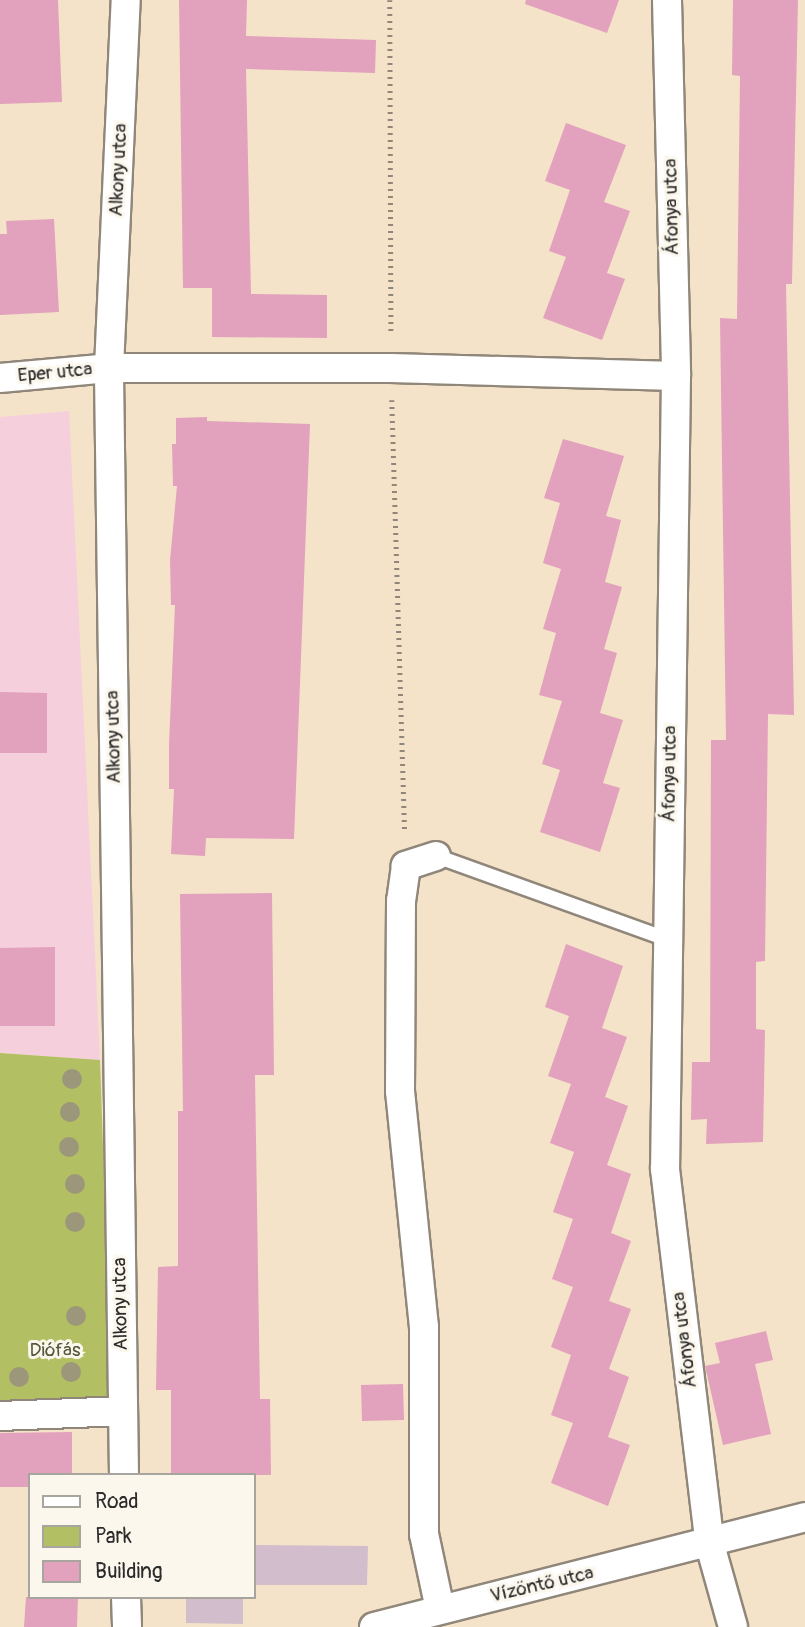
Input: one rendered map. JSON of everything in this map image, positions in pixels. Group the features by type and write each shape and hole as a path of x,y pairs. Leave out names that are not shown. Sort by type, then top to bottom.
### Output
{"street":[{"name":"Alkony utca","path":"124,1473 109,368 127,0"},
{"name":"Áfonya utca","path":"667,0 676,376 665,1169 710,1545 733,1627"},
{"name":"Eper utca","path":"0,378 109,368 391,368 676,376"},
{"path":"436,856 406,866 401,901 400,1091 424,1327 424,1534 442,1618"},
{"path":"0,1416 123,1411"},
{"name":"Vízöntő utca","path":"374,1627 442,1618 805,1517"},
{"path":"126,1599 127,1627"}],"lane":[{"path":"436,856 667,939"}],"path":[{"path":"390,0 391,368 406,866"}],"shaded area":[{"path":"69,411 100,1060 0,1053 0,417"},
{"path":"256,1545 368,1546 367,1585 256,1585"},
{"path":"186,1599 243,1599 243,1624 186,1623"}],"green space":[{"name":"Diófás","path":"0,1053 100,1060 112,1405 0,1407"}],"building":[{"path":"0,0 58,0 62,102 0,104"},
{"path":"179,0 247,0 246,36 376,40 375,73 246,69 251,294 327,295 327,338 212,337 212,288 183,288"},
{"path":"526,0 619,0 607,33 525,4"},
{"path":"733,0 798,0 792,284 786,284 794,715 768,714 765,961 756,962 756,1029 765,1030 763,1142 706,1144 707,1119 691,1120 692,1062 710,1062 711,740 726,740 720,318 737,319 740,76 732,75"},
{"path":"566,123 626,145 604,202 630,211 607,273 625,279 602,340 543,318 566,257 549,251 570,190 545,181"},
{"path":"54,219 59,312 0,315 0,234 7,234 6,221"},
{"path":"207,417 207,421 310,424 294,839 206,838 205,856 171,854 174,789 169,789 169,744 175,605 171,605 170,560 177,486 173,486 172,444 176,444 176,418"},
{"path":"563,439 624,456 606,516 621,520 605,582 622,587 604,649 617,653 600,713 623,720 603,783 620,788 600,852 540,832 560,770 542,764 562,701 539,695 556,633 543,629 561,569 543,563 560,503 544,498"},
{"path":"0,692 47,693 47,753 0,753"},
{"path":"272,893 274,1075 255,1075 260,1399 270,1399 271,1475 171,1473 171,1390 156,1390 158,1267 178,1266 178,1111 183,1111 180,894"},
{"path":"566,944 623,966 602,1028 627,1037 605,1097 628,1106 607,1165 631,1174 611,1233 631,1241 609,1301 631,1309 609,1369 629,1377 608,1437 630,1445 608,1506 551,1483 573,1423 551,1415 571,1355 551,1347 573,1287 552,1279 573,1219 553,1212 574,1152 550,1143 571,1084 548,1076 569,1016 545,1007"},
{"path":"55,947 55,1026 0,1026 0,948"},
{"path":"766,1331 773,1360 755,1364 771,1434 723,1445 705,1366 720,1363 715,1343"},
{"path":"403,1384 404,1420 362,1421 361,1385"},
{"path":"72,1432 72,1473 28,1473 28,1487 0,1487 0,1433"},
{"path":"26,1597 78,1599 77,1627 24,1627"}]}
